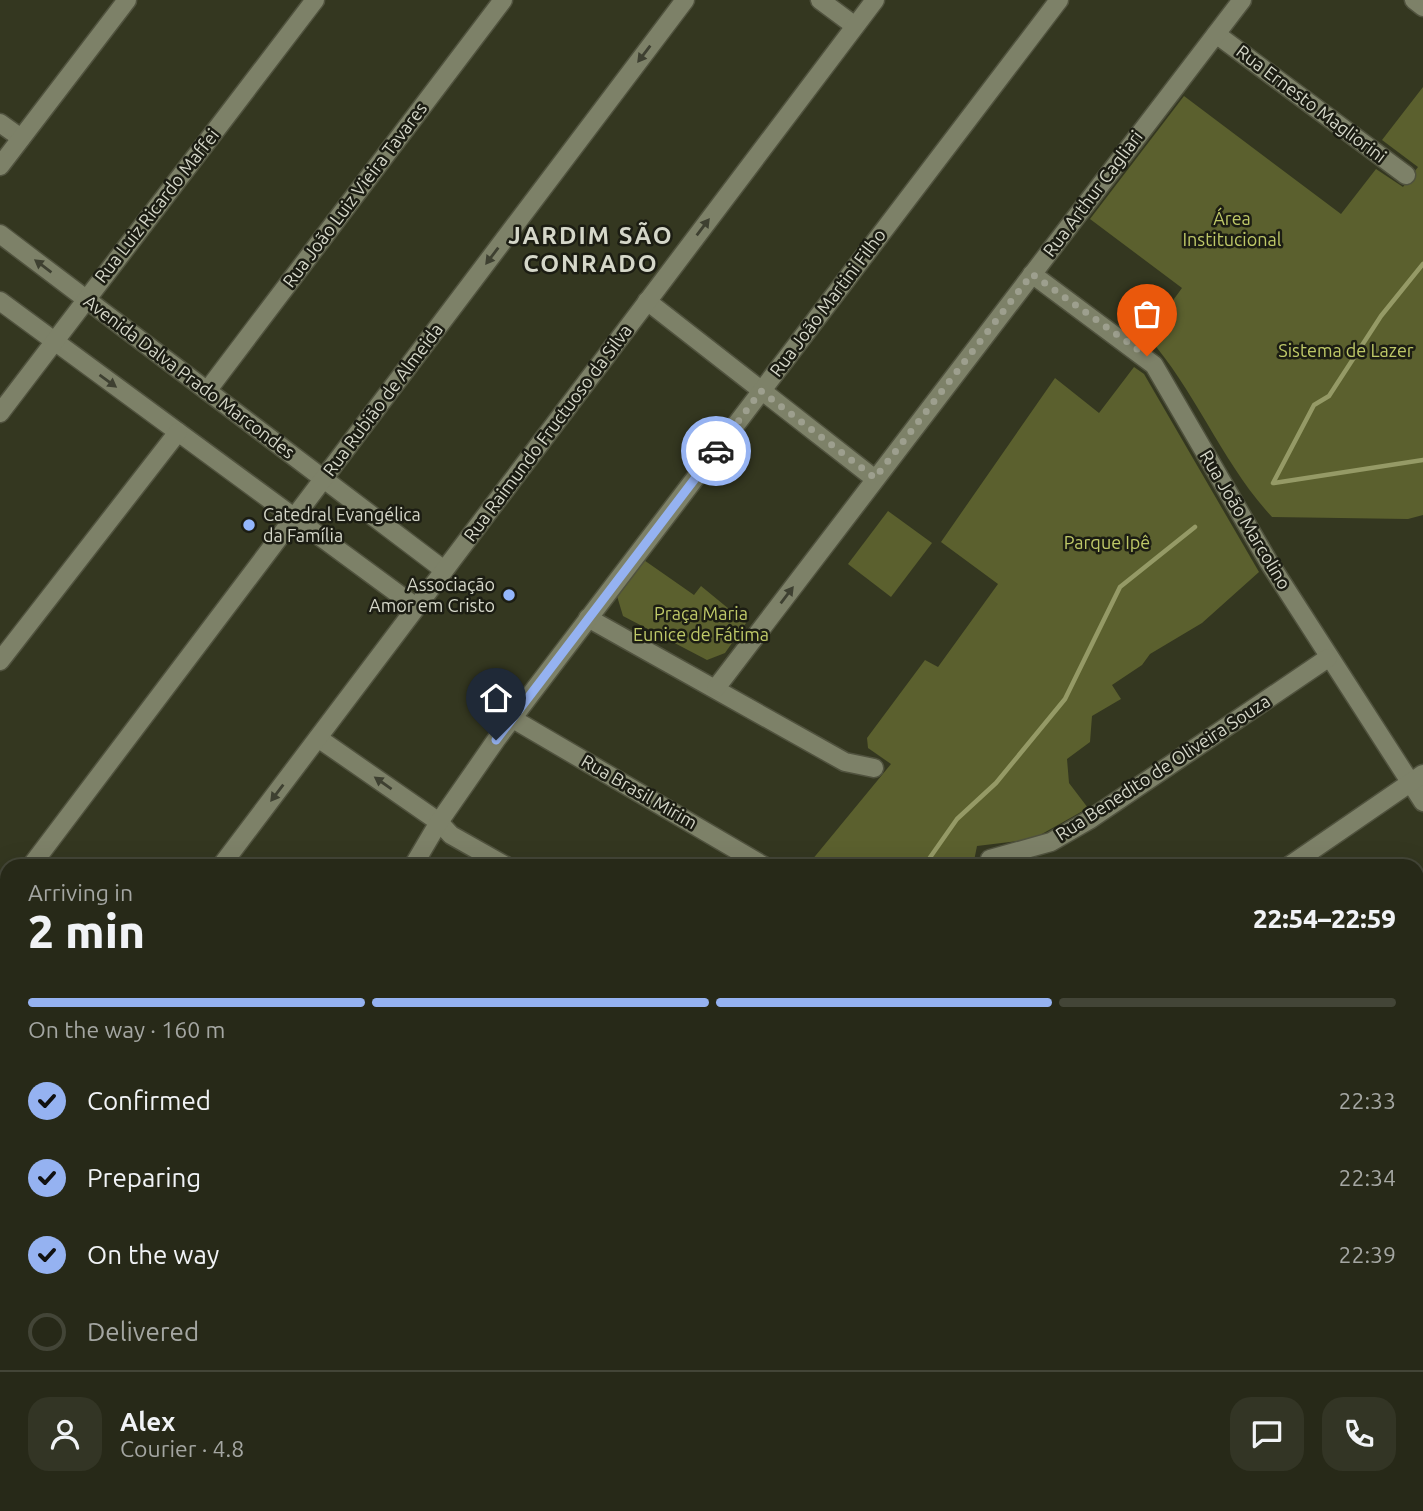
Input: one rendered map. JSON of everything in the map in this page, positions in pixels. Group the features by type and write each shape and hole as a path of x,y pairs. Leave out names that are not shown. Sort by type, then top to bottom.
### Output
{"street":[{"path":"0,166 127,0"},
{"name":"Rua Luiz Ricardo Maffei","path":"0,413 315,0"},
{"name":"Rua João Luiz Vieira Tavares","path":"207,391 503,0"},
{"name":"Rua Rubião de Almeida","path":"37,859 685,0"},
{"path":"820,0 855,26"},
{"name":"Rua Raimundo Fructuoso da Silva","path":"226,859 875,0"},
{"name":"Rua João Martini Filho","path":"417,859 439,822 496,740 1059,0"},
{"name":"Rua Arthur Cagliari","path":"716,688 1242,0"},
{"path":"1414,0 1423,7"},
{"name":"Rua Ernesto Magliorini","path":"1216,33 1406,175"},
{"path":"0,123 21,138"},
{"name":"Avenida Dalva Prado Marcondes","path":"0,234 444,570"},
{"name":"Rua João Marcolino","path":"1032,274 1154,365 1328,659 1417,779 1423,802"},
{"path":"0,301 416,607"},
{"path":"647,301 875,478"},
{"path":"0,661 178,432"},
{"path":"588,618 845,762 874,768"},
{"name":"Rua Benedito de Oliveira Souza","path":"990,859 1052,842 1089,820 1328,659"},
{"name":"Rua Brasil Mirim","path":"513,719 752,859"},
{"path":"318,738 439,822 451,835 494,859"},
{"path":"1299,859 1417,779"}],"green space":[{"path":"1423,87 1423,515 1408,519 1272,517 1238,474 1180,380 1147,336 1182,288 1090,219 1184,96 1341,214 1376,169 1403,187 1418,167 1382,140"},
{"name":"Parque Ipê","path":"1134,367 1144,374 1259,572 1202,623 1150,654 1142,665 1112,685 1121,699 1092,716 1090,742 1067,759 1069,783 1088,808 1033,839 977,846 974,859 813,859 891,764 868,748 867,738 925,660 938,667 998,584 941,542 1055,378 1099,413"},
{"path":"888,511 932,543 891,597 848,564"},
{"name":"Praça Maria Eunice de Fátima","path":"641,558 694,595 701,586 746,623 725,653 707,660 623,616 617,596"}],"waterway":[{"path":"1273,483 1314,405 1329,396 1381,316 1423,264"},
{"path":"1274,483 1423,460"},
{"path":"929,859 957,819 996,783 1065,699 1120,587 1195,527"}],"way so far":[{"path":"716,451 761,391 875,478 1032,274 1147,356"}],"place":[{"name":"Catedral Evangélica da Família","path":"249,525"},
{"name":"Associação Amor em Cristo","path":"509,595"}],"district":[{"name":"JARDIM SÃO CONRADO","path":"591,250"}],"route":[{"path":"496,740 716,451"}],"park label":[{"name":"Área Institucional","path":"1232,229"},
{"name":"Sistema de Lazer","path":"1346,351"}]}
